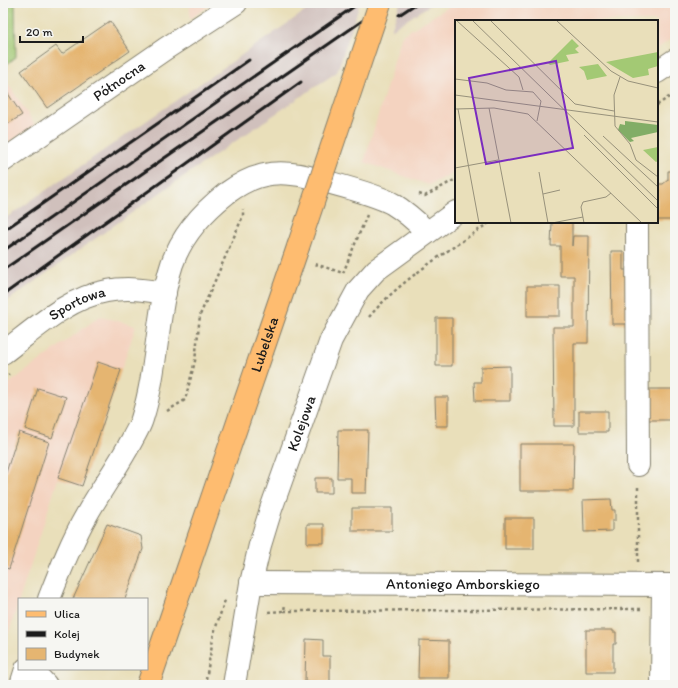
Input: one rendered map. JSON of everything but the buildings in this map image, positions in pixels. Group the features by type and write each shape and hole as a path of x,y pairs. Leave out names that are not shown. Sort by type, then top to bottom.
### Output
{"main road":[{"name":"Lubelska","path":"148,685 304,254 380,3"}],"street":[{"name":"Północna","path":"3,161 159,53 236,3"},
{"path":"658,71 675,60"},
{"path":"49,598 65,557 86,516 125,453 141,421 151,383 165,293 173,263 185,238 198,220 213,204 252,178 278,172 306,176 374,196 392,204 414,220 427,232"},
{"name":"Kolejowa","path":"234,685 251,583 260,545 271,509 331,340 358,290 376,270 455,213"},
{"path":"637,223 638,465"},
{"name":"Sportowa","path":"8,362 62,310 84,298 107,291 127,289 140,289 165,293"},
{"name":"Antoniego Amborskiego","path":"251,583 669,585"},
{"path":"662,685 663,609 669,585"},
{"path":"21,685 26,670"},
{"path":"32,670 46,685"}],"path":[{"path":"658,104 675,93"},
{"path":"412,192 426,196 455,180"},
{"path":"166,412 185,400 194,361 200,315 244,211 232,190"},
{"path":"344,280 343,273 374,196"},
{"path":"368,318 401,285 489,223"},
{"path":"304,254 343,273"},
{"path":"3,378 8,362"},
{"path":"638,465 638,562"},
{"path":"284,611 285,584"},
{"path":"263,612 663,609"}],"shaded area":[{"path":"190,3 213,3 190,19"},
{"path":"317,3 360,3 337,72 174,183 3,304 3,220"},
{"path":"400,3 433,3 391,30"},
{"path":"455,3 675,3 675,36 658,48 658,20 455,20 455,172 429,185 364,162 402,35"},
{"path":"3,76 35,125 3,147"},
{"path":"100,316 136,326 82,487 58,479 20,598 18,598 18,604 3,651 3,388"}],"green space":[{"path":"3,3 15,3 16,57 3,67"}],"railway":[{"path":"3,251 359,3"},
{"path":"3,270 388,3"},
{"path":"399,15 417,3"},
{"path":"3,231 249,60"},
{"path":"3,295 301,82"}]}
